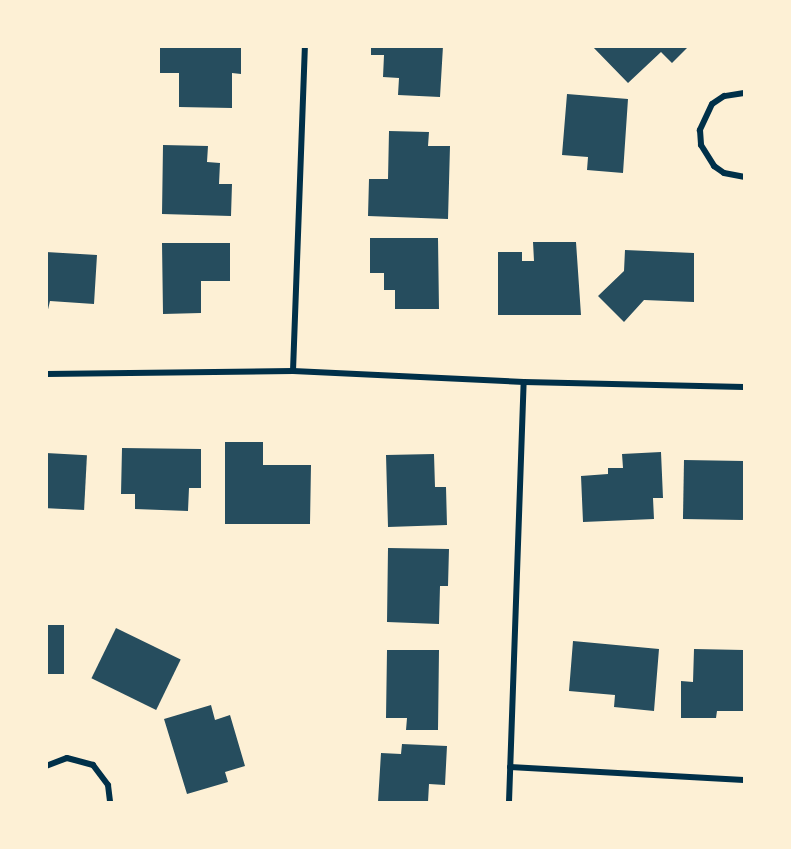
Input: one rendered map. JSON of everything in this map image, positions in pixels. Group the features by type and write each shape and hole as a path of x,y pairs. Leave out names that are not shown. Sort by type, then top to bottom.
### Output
{"street":[{"path":"293,371 304,46"},
{"path":"744,93 724,96 712,105 700,130 701,145 714,166 724,173 744,177"},
{"path":"46,374 293,371 524,382 744,387"},
{"path":"509,802 524,382"},
{"path":"46,766 67,758 93,765 108,785 110,802"},
{"path":"510,767 744,780"}],"building":[{"path":"160,46 241,46 241,74 232,73 232,108 179,107 179,73 160,73"},
{"path":"371,46 443,46 440,97 398,95 399,78 383,77 384,55 371,55"},
{"path":"592,46 689,46 672,63 661,52 628,83"},
{"path":"567,94 628,99 623,173 587,170 588,157 562,155"},
{"path":"389,131 429,132 428,146 450,146 448,219 368,216 369,179 388,179"},
{"path":"163,145 208,146 207,162 220,163 219,184 232,184 231,216 162,214"},
{"path":"370,238 438,238 439,309 395,309 395,290 384,290 384,273 370,273"},
{"path":"533,242 576,242 581,315 498,315 498,252 522,252 522,261 534,261"},
{"path":"162,243 230,243 230,281 201,281 201,313 163,314"},
{"path":"625,250 694,253 694,302 644,300 624,322 598,296 624,271"},
{"path":"46,252 97,255 94,304 50,301 46,318"},
{"path":"225,442 263,442 263,465 311,465 310,524 225,524"},
{"path":"122,448 201,449 201,488 189,488 188,511 135,509 135,494 121,494"},
{"path":"661,452 663,498 653,498 654,519 583,522 581,476 608,474 608,468 623,468 622,454"},
{"path":"46,453 87,455 84,510 46,508"},
{"path":"434,454 435,487 446,487 447,525 388,527 386,455"},
{"path":"684,460 744,461 743,520 683,519"},
{"path":"388,548 449,549 448,586 440,586 439,624 387,622"},
{"path":"46,625 64,625 64,674 46,674"},
{"path":"116,628 181,660 156,710 91,678"},
{"path":"573,641 659,649 654,711 614,707 615,695 569,691"},
{"path":"694,649 744,650 744,711 717,711 716,718 681,718 681,681 693,682"},
{"path":"387,650 439,650 438,730 406,730 407,718 386,718"},
{"path":"211,705 215,720 230,715 245,766 225,772 228,782 187,794 164,719"},
{"path":"402,744 447,746 445,785 429,784 428,802 378,802 381,753 401,754"}]}
